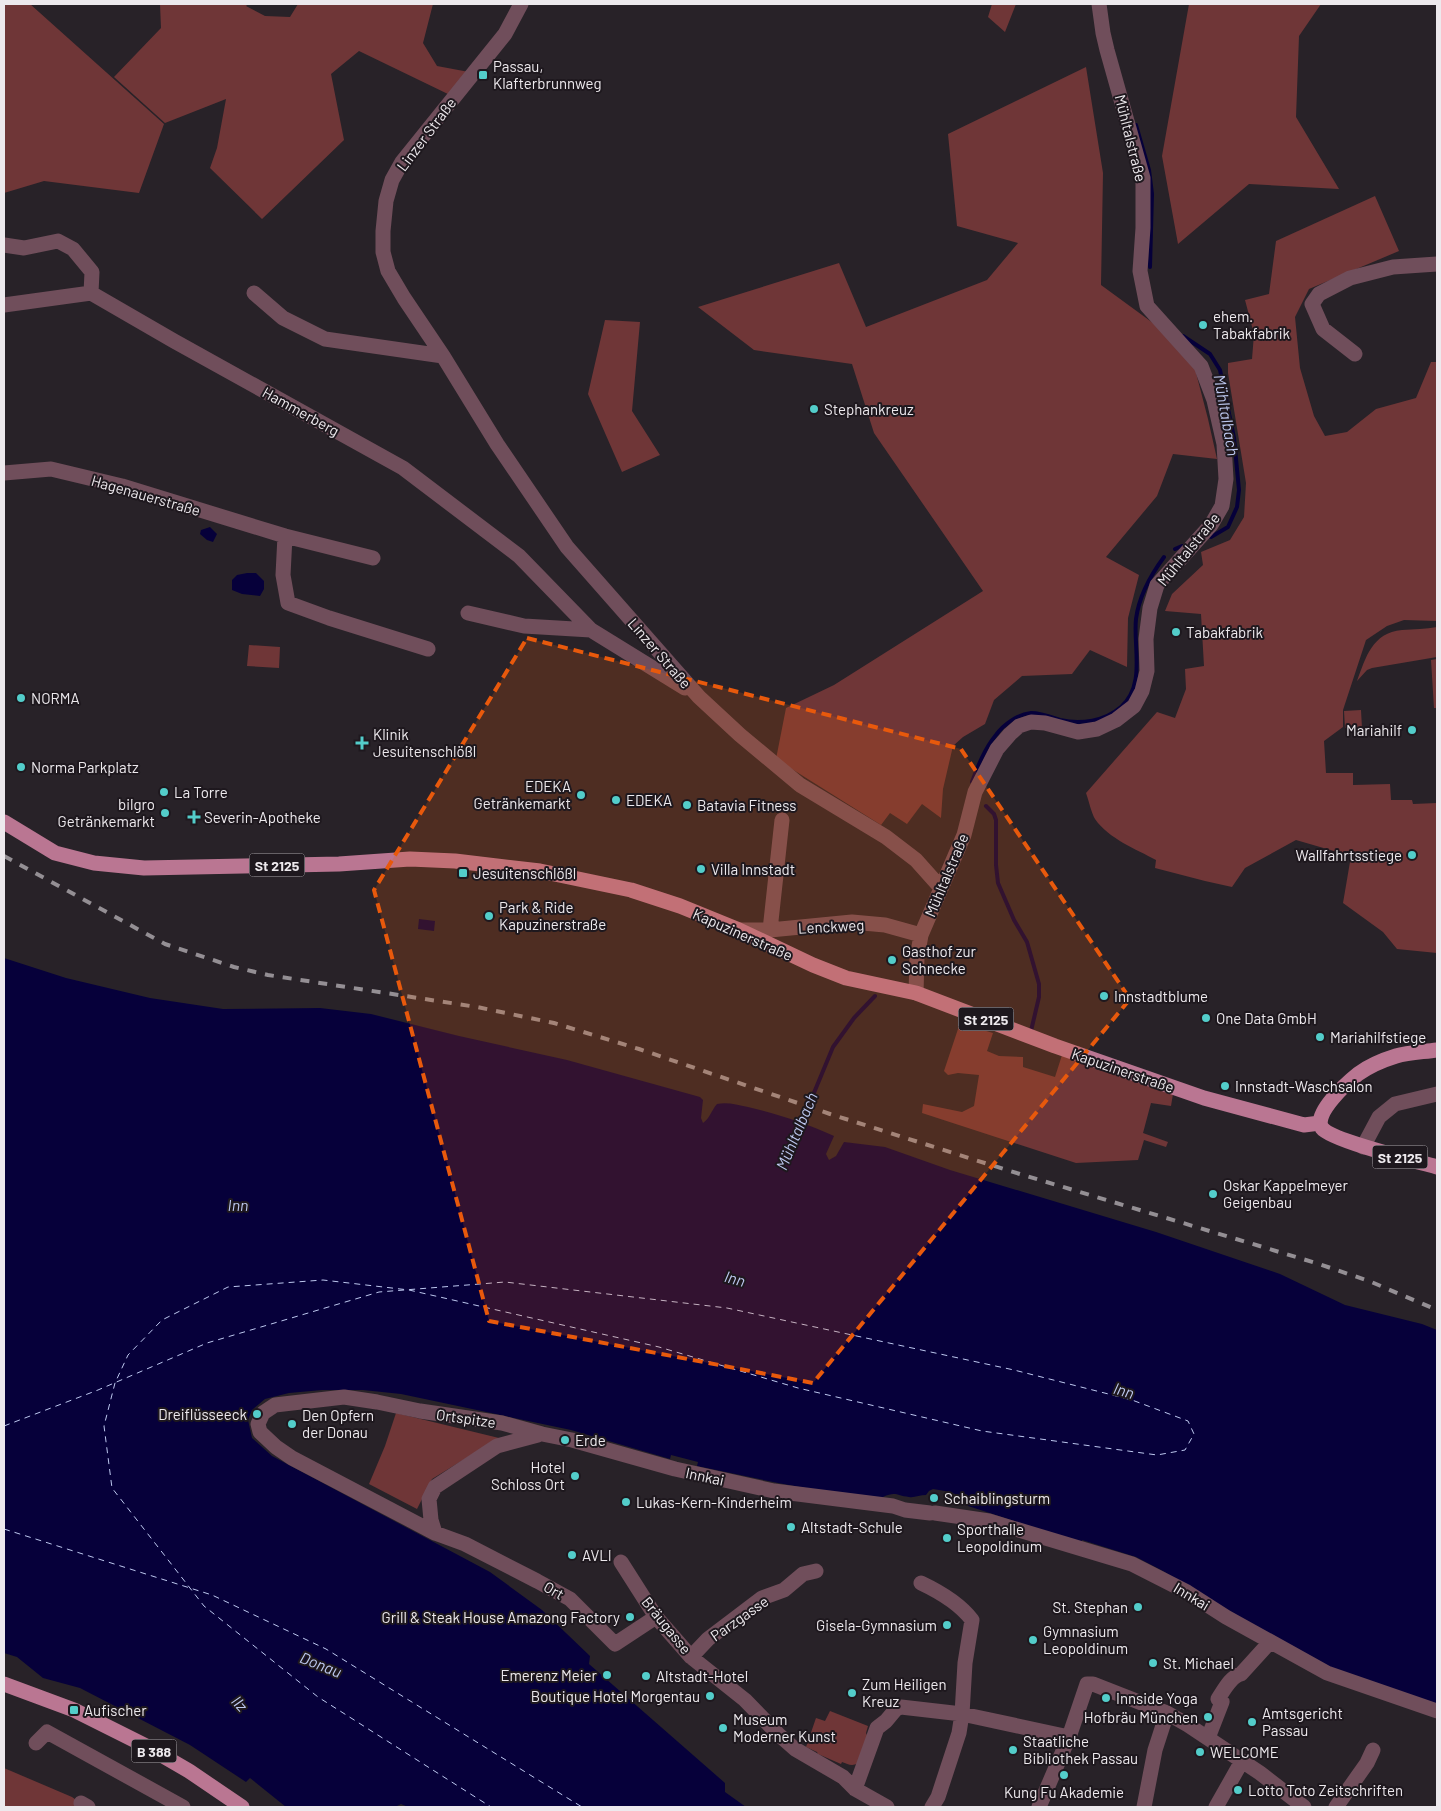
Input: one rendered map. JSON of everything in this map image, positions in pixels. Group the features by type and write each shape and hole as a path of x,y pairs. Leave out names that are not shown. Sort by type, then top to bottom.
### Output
{"main road":[{"name":"Kapuzinerstraße","path":"4,822 55,853 94,863 144,868 339,864 410,860 492,864 570,876 658,897 739,930 838,975 916,994 1055,1046 1204,1098 1304,1126 1320,1123"},
{"path":"1320,1123 1322,1113 1329,1103 1357,1074 1376,1063 1396,1056 1437,1050"},
{"name":"St 2125","path":"1320,1123 1322,1129 1328,1133 1363,1146 1437,1167"},
{"name":"B 388","path":"4,1684 74,1710 146,1746 189,1771 242,1807"}],"street":[{"name":"Linzer Straße","path":"521,4 505,34 402,162 392,180 386,201 382,231 383,252 388,271 497,444 567,546 699,697 740,735 800,784 886,838 916,860 941,888"},
{"name":"Mühltalstraße","path":"916,994 917,958 921,935 964,835 975,792 998,748 1019,726 1031,722 1045,723 1078,732 1097,729 1116,720 1134,706 1142,691 1147,671 1146,639 1150,608 1158,585 1211,526 1222,506 1226,479 1224,444 1214,400 1202,366 1147,306 1140,271 1143,228 1143,178 1102,33 1099,4"},
{"path":"4,245 24,248 58,241 73,249 92,272 90,293 4,305"},
{"path":"1355,354 1323,329 1312,304 1319,294 1350,278 1393,267 1437,264"},
{"name":"Hammerberg","path":"90,293 403,468 520,556 591,630 699,697"},
{"path":"254,293 283,318 325,339 443,356"},
{"name":"Hagenauerstraße","path":"4,473 51,470 122,486 286,536 374,558"},
{"path":"286,536 283,575 288,603 428,649"},
{"name":"Hammerberg","path":"468,613 524,626 591,630"},
{"path":"770,930 782,820"},
{"name":"Lenckweg","path":"739,930 770,930 852,922 885,925 921,935"},
{"path":"1363,1146 1379,1117 1395,1104 1437,1094"},
{"name":"Ortspitze","path":"435,1533 292,1458 276,1447 260,1432 258,1424 264,1413 275,1405 344,1398 502,1424 542,1434"},
{"name":"Innkai","path":"542,1434 572,1440 676,1469 774,1491 893,1506 905,1510 989,1521 1132,1564 1187,1592 1226,1618 1327,1673 1437,1711"},
{"name":"Ortspitze","path":"435,1533 428,1499 435,1487 496,1446 542,1434"},
{"name":"Ort","path":"435,1533 465,1544 538,1580 570,1599 615,1644 656,1617"},
{"name":"Bräugasse","path":"621,1562 656,1617 691,1657 745,1700 795,1749 843,1777 855,1789 887,1807"},
{"name":"Parzgasse","path":"691,1657 708,1639 762,1598 784,1590 803,1574 816,1571"},
{"path":"921,1583 964,1610 972,1620 965,1663 959,1732 935,1802"},
{"path":"1208,1738 1222,1702 1218,1699 1229,1682 1237,1674 1241,1674 1270,1642"},
{"path":"1040,1807 1069,1738 1087,1684 1093,1684 1167,1713 1188,1724 1304,1807"},
{"path":"855,1789 877,1728 896,1709 901,1707 962,1714 1069,1738"},
{"path":"1144,1807 1155,1750 1167,1713"},
{"path":"36,1744 47,1732 183,1807"},
{"path":"1336,1807 1367,1764 1373,1750"},
{"path":"1216,1807 1242,1761"}],"highlighted area":[{"path":"527,638 961,749 1130,999 813,1383 489,1321 374,890"}],"shaded area":[{"path":"4,4 30,4 164,124 139,193 44,181 4,193"},
{"path":"160,4 248,4 246,6 265,16 290,17 298,4 433,4 423,43 437,66 469,72 450,95 359,51 331,74 344,140 262,219 210,168 217,148 226,99 165,123 114,77 161,28"},
{"path":"992,4 1016,4 1005,32 988,17"},
{"path":"1189,4 1321,4 1299,36 1296,117 1339,189 1249,184 1178,244 1162,156"},
{"path":"1086,67 1103,173 1101,285 1179,342 1194,365 1217,459 1173,454 1157,496 1106,557 1139,575 1128,618 1127,667 1090,650 1072,674 1022,676 994,700 985,724 963,737 953,746 943,789 941,818 922,804 907,824 890,813 881,825 776,759 786,708 834,685 983,591 874,433 852,364 754,350 698,307 839,263 866,327 987,280 1018,243 957,226 948,134"},
{"path":"1375,196 1399,251 1309,289 1295,317 1300,368 1314,416 1325,436 1347,432 1376,409 1416,398 1431,362 1437,362 1437,621 1404,620 1387,626 1366,640 1343,710 1343,727 1324,741 1326,773 1353,773 1353,785 1390,784 1391,800 1412,800 1413,804 1437,803 1437,953 1397,949 1383,932 1343,903 1351,856 1296,840 1245,868 1232,887 1205,881 1155,868 1156,860 1123,843 1101,826 1095,819 1086,793 1157,712 1175,718 1186,689 1185,669 1204,666 1201,614 1165,611 1172,594 1203,565 1201,552 1230,540 1244,517 1246,483 1228,363 1252,359 1254,334 1245,300 1269,294 1276,241"},
{"path":"605,320 640,322 632,411 660,455 622,472 588,394"},
{"path":"1437,627 1437,657 1372,668 1367,670 1357,681 1367,655 1377,641 1384,636 1402,630"},
{"path":"249,645 280,647 279,668 247,666"},
{"path":"1437,659 1437,708 1434,708 1431,660"},
{"path":"1361,710 1362,728 1345,728 1344,711"},
{"path":"960,1023 993,1033 987,1051 999,1056 1023,1057 1023,1067 1055,1077 1062,1055 1173,1094 1171,1106 1151,1103 1143,1133 1168,1142 1166,1147 1144,1140 1138,1160 1076,1163 922,1113 923,1104 962,1112 974,1106 979,1075 958,1073 948,1075 944,1071"},
{"path":"396,1413 499,1438 432,1479 417,1509 369,1484"},
{"path":"830,1711 868,1726 866,1733 868,1738 858,1763 854,1765 842,1762 841,1764 806,1747 816,1718 825,1721"},
{"path":"4,1768 72,1797 86,1807 4,1807"}],"water":[{"path":"210,527 217,534 213,542 200,534 201,530"},
{"path":"256,573 264,581 264,589 260,596 242,594 232,590 232,580 237,575"},
{"path":"419,919 435,921 434,931 418,929"},
{"name":"Inn","path":"4,958 66,978 150,998 223,1009 320,1008 371,1014 567,1060 700,1097 703,1100 701,1118 703,1123 717,1104 725,1103 781,1116 834,1136 826,1154 829,1160 836,1156 844,1142 885,1147 950,1170 1156,1232 1280,1274 1345,1305 1422,1324 1437,1330 1437,1705 1337,1670 1298,1652 1163,1571 1136,1557 1082,1540 1081,1543 962,1504 955,1494 945,1491 933,1489 926,1495 913,1497 891,1494 883,1497 882,1502 697,1466 698,1462 671,1455 670,1459 571,1430 401,1394 363,1390 322,1390 289,1393 265,1399 252,1410 248,1420 252,1438 272,1456 490,1572 542,1610 590,1656 589,1664 725,1783 725,1792 746,1807 408,1807 401,1804 395,1807 286,1807 250,1778 246,1782 190,1745 80,1688 43,1678 17,1657 4,1653"}],"waterway":[{"name":"Mühltalbach","path":"1136,125 1149,170 1152,194 1150,267"},
{"name":"Mühltalbach","path":"1183,336 1210,354 1220,370 1234,438 1239,490 1237,507 1228,527 1211,537"},
{"name":"Mühltalbach","path":"1175,549 1182,546"},
{"name":"Mühltalbach","path":"972,782 982,757 992,740 1003,727 1016,718 1031,713 1042,714 1060,720 1092,721 1115,712 1129,698 1136,677 1137,611 1146,586 1164,557"},
{"path":"986,806 994,814 996,820 998,883 1014,920 1027,942 1039,984 1039,997 1031,1031"},
{"name":"Mühltalbach","path":"801,1124 833,1047 854,1018 875,996"}],"ferry route":[{"path":"4,1426 98,1390 207,1343 379,1292 505,1282 727,1308 1014,1370 1132,1400 1188,1421 1194,1434 1185,1450 1157,1455 982,1431 798,1388 659,1347 409,1290 323,1280 228,1287 162,1320 128,1355 115,1383 104,1426 112,1488 204,1606 318,1697 491,1807"},
{"path":"4,1529 212,1595 326,1649 582,1807"}],"railway":[{"path":"4,856 165,944 234,967 268,975 477,1007 554,1023 639,1049 830,1114 1010,1171 1316,1263 1369,1281 1437,1310"}],"place":[{"name":"Passau, Klafterbrunnweg","path":"483,75"},
{"name":"ehem. Tabakfabrik","path":"1203,325"},
{"name":"Stephankreuz","path":"814,409"},
{"name":"Tabakfabrik","path":"1176,632"},
{"name":"NORMA","path":"21,698"},
{"name":"Mariahilf","path":"1412,730"},
{"name":"Klinik Jesuitenschlößl","path":"362,743"},
{"name":"Norma Parkplatz","path":"21,767"},
{"name":"La Torre","path":"164,792"},
{"name":"EDEKA Getränkemarkt","path":"581,795"},
{"name":"EDEKA","path":"616,800"},
{"name":"Batavia Fitness","path":"687,805"},
{"name":"bilgro Getränkemarkt","path":"165,813"},
{"name":"Severin-Apotheke","path":"194,817"},
{"name":"Wallfahrtsstiege","path":"1412,855"},
{"name":"Villa Innstadt","path":"701,869"},
{"name":"Jesuitenschlößl","path":"463,873"},
{"name":"Park & Ride Kapuzinerstraße","path":"489,916"},
{"name":"Gasthof zur Schnecke","path":"892,960"},
{"name":"Innstadtblume","path":"1104,996"},
{"name":"One Data GmbH","path":"1206,1018"},
{"name":"Mariahilfstiege","path":"1320,1037"},
{"name":"Innstadt-Waschsalon","path":"1225,1086"},
{"name":"Oskar Kappelmeyer Geigenbau","path":"1213,1194"},
{"name":"Dreiflüsseeck","path":"257,1414"},
{"name":"Den Opfern der Donau","path":"292,1424"},
{"name":"Erde","path":"565,1440"},
{"name":"Hotel Schloss Ort","path":"575,1476"},
{"name":"Schaiblingsturm","path":"934,1498"},
{"name":"Lukas-Kern-Kinderheim","path":"626,1502"},
{"name":"Altstadt-Schule","path":"791,1527"},
{"name":"Sporthalle Leopoldinum","path":"947,1538"},
{"name":"AVLI","path":"572,1555"},
{"name":"St. Stephan","path":"1138,1607"},
{"name":"Grill & Steak House Amazong Factory","path":"630,1617"},
{"name":"Gisela-Gymnasium","path":"947,1625"},
{"name":"Gymnasium Leopoldinum","path":"1033,1640"},
{"name":"St. Michael","path":"1153,1663"},
{"name":"Emerenz Meier","path":"607,1675"},
{"name":"Altstadt-Hotel","path":"646,1676"},
{"name":"Zum Heiligen Kreuz","path":"852,1693"},
{"name":"Boutique Hotel Morgentau","path":"710,1696"},
{"name":"Innside Yoga","path":"1106,1698"},
{"name":"Aufischer","path":"74,1710"},
{"name":"Hofbräu München","path":"1208,1717"},
{"name":"Amtsgericht Passau","path":"1252,1722"},
{"name":"Museum Moderner Kunst","path":"723,1728"},
{"name":"Staatliche Bibliothek Passau","path":"1013,1750"},
{"name":"WELCOME","path":"1200,1752"},
{"name":"Kung Fu Akademie","path":"1064,1775"},
{"name":"Lotto Toto Zeitschriften","path":"1238,1790"}],"water label":[{"name":"Donau","path":"321,1664"},
{"name":"Ilz","path":"240,1703"}]}
